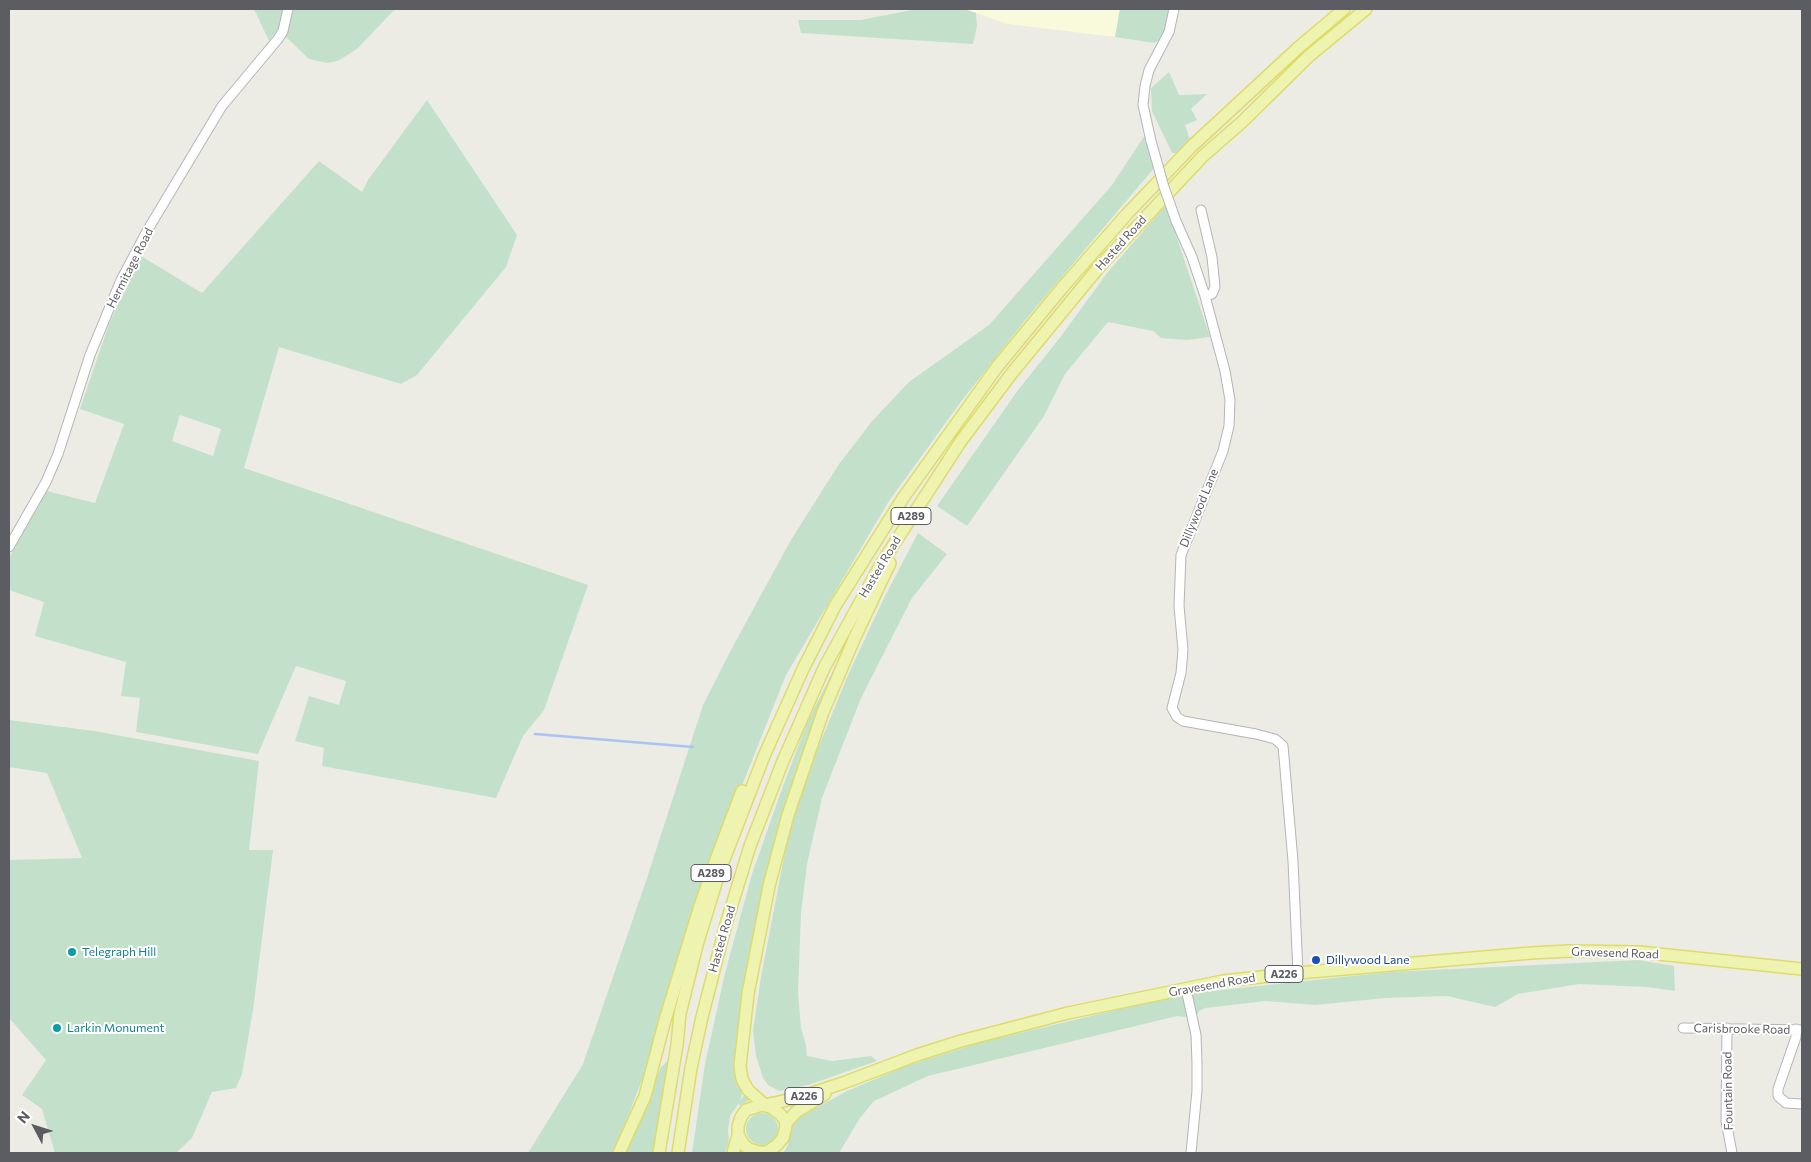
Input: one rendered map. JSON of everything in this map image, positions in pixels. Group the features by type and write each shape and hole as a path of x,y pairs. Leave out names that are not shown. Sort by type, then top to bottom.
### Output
{"main road":[{"name":"Hasted Road","path":"659,1153 677,1045 680,1014 697,945 720,870 764,756 835,606 909,490 997,367 1062,288 1127,214 1192,146 1299,46 1344,9"},
{"name":"Hasted Road","path":"678,1153 691,1068 705,1002 731,906 778,773 824,668 856,607 913,514 961,441 1012,373 1099,267 1203,156 1242,122 1309,56 1366,9"},
{"name":"A289","path":"765,1105 748,1090 742,1079 740,1066 747,1002 769,886 788,814 824,712 855,637 913,514"},
{"name":"A289","path":"619,1153 645,1096 665,1020 698,910 716,857 745,783 794,672 835,606"},
{"name":"Gravesend Road","path":"765,1105 844,1084 917,1055 961,1041 1068,1013 1223,981 1569,951 1639,952 1802,969"},
{"name":"Gravesend Road","path":"786,1124 796,1112 806,1105 844,1084"},
{"path":"733,1153 738,1135 739,1121 744,1112 752,1107 765,1105 779,1113 786,1124 776,1153"},
{"path":"738,1135 746,1148 757,1153 771,1150 782,1138"}],"street":[{"name":"Hermitage Road","path":"9,547 46,482 58,454 90,355 120,280 222,106 283,31 288,9"},
{"name":"Dillywood Lane","path":"1174,9 1169,32 1149,70 1145,86 1144,106 1151,141 1164,187 1192,257 1205,296 1225,371 1230,400 1229,426 1223,451 1181,556 1179,606 1183,650 1181,673 1172,708 1177,717 1182,720 1269,737 1276,740 1282,746 1293,861 1298,973"},
{"path":"1201,210 1212,257 1215,287 1212,294 1205,296"},
{"path":"1186,988 1196,1035 1197,1063 1197,1091 1191,1153"},
{"name":"Carisbrooke Road","path":"1683,1028 1799,1029"},
{"name":"Fountain Road","path":"1727,1028 1726,1121 1732,1153"},
{"path":"1799,1029 1778,1089 1778,1096 1786,1103 1802,1104"}],"shaded area":[{"path":"254,9 285,9 284,21 269,41"},
{"path":"291,9 395,9 358,48 338,61 327,63 309,59 286,37"},
{"path":"917,9 964,9 976,13 977,26 973,44 801,33 798,20 861,20"},
{"path":"964,9 1120,9 1115,37 1008,24"},
{"path":"1120,9 1169,9 1167,24 1160,40 1154,43 1115,37"},
{"path":"1169,72 1179,95 1207,94 1191,109 1197,120 1185,125 1190,140 1177,153 1172,153 1152,111 1151,88"},
{"path":"427,100 517,235 506,267 417,375 401,384 279,347 244,468 588,585 544,710 523,736 496,798 322,766 324,748 295,741 309,696 339,705 346,681 296,666 258,754 136,732 140,698 121,696 126,662 35,636 44,602 9,590 9,558 47,491 95,503 124,424 80,409 109,324 141,256 202,293 319,161 362,192 368,180","holes":["180,415 221,429 213,456 172,441"]},
{"path":"1145,135 1155,167 1027,318 960,403 889,501 786,675 697,899 652,1054 612,1153 528,1153 583,1064 646,881 703,705 791,540 839,464 873,420 909,382 989,325 1112,185"},
{"path":"1166,205 1210,337 1187,340 1161,338 1153,331 1108,322 1065,374 1044,416 967,526 937,506 1018,390 1062,335 1107,273"},
{"path":"918,533 947,554 912,598 861,698 822,798 807,864 801,913 798,993 801,1028 807,1056 832,1061 871,1056 877,1061 808,1085 779,1091 768,1085 763,1078 756,1056 753,1030 761,977 788,836 814,758 848,675 883,600"},
{"path":"837,663 840,664 791,791 737,1073 742,1096 739,1102 746,1093 751,1099 739,1106 739,1103 730,1116 729,1143 725,1153 692,1153 705,1064 725,973 752,874 807,723"},
{"path":"9,720 94,731 259,761 249,850 273,850 253,1010 242,1074 236,1088 212,1092 192,1138 176,1153 55,1153 42,1109 22,1095 46,1060 9,1018 9,860 82,858 47,773 9,767"},
{"path":"1638,960 1674,966 1675,991 1647,987 1579,984 1518,994 1495,1007 1447,996 1385,998 1315,1005 1266,1001 1205,1008 1199,1011 1195,1018 1177,1016 928,1076 874,1101 860,1118 839,1153 783,1153 788,1145 793,1125 803,1115 847,1091 906,1066 982,1042 1183,994 1390,972"},
{"path":"669,1060 654,1153 625,1153 661,1067"},
{"path":"762,1113 768,1114 773,1118 777,1123 777,1135 773,1140 768,1144 762,1145 756,1144 751,1140 747,1135 746,1129 747,1123 751,1118 756,1114"}],"waterway":[{"path":"535,734 693,747"}],"place":[{"name":"Telegraph Hill","path":"72,952"},
{"name":"Dillywood Lane","path":"1316,960"},
{"name":"Larkin Monument","path":"57,1028"}]}
